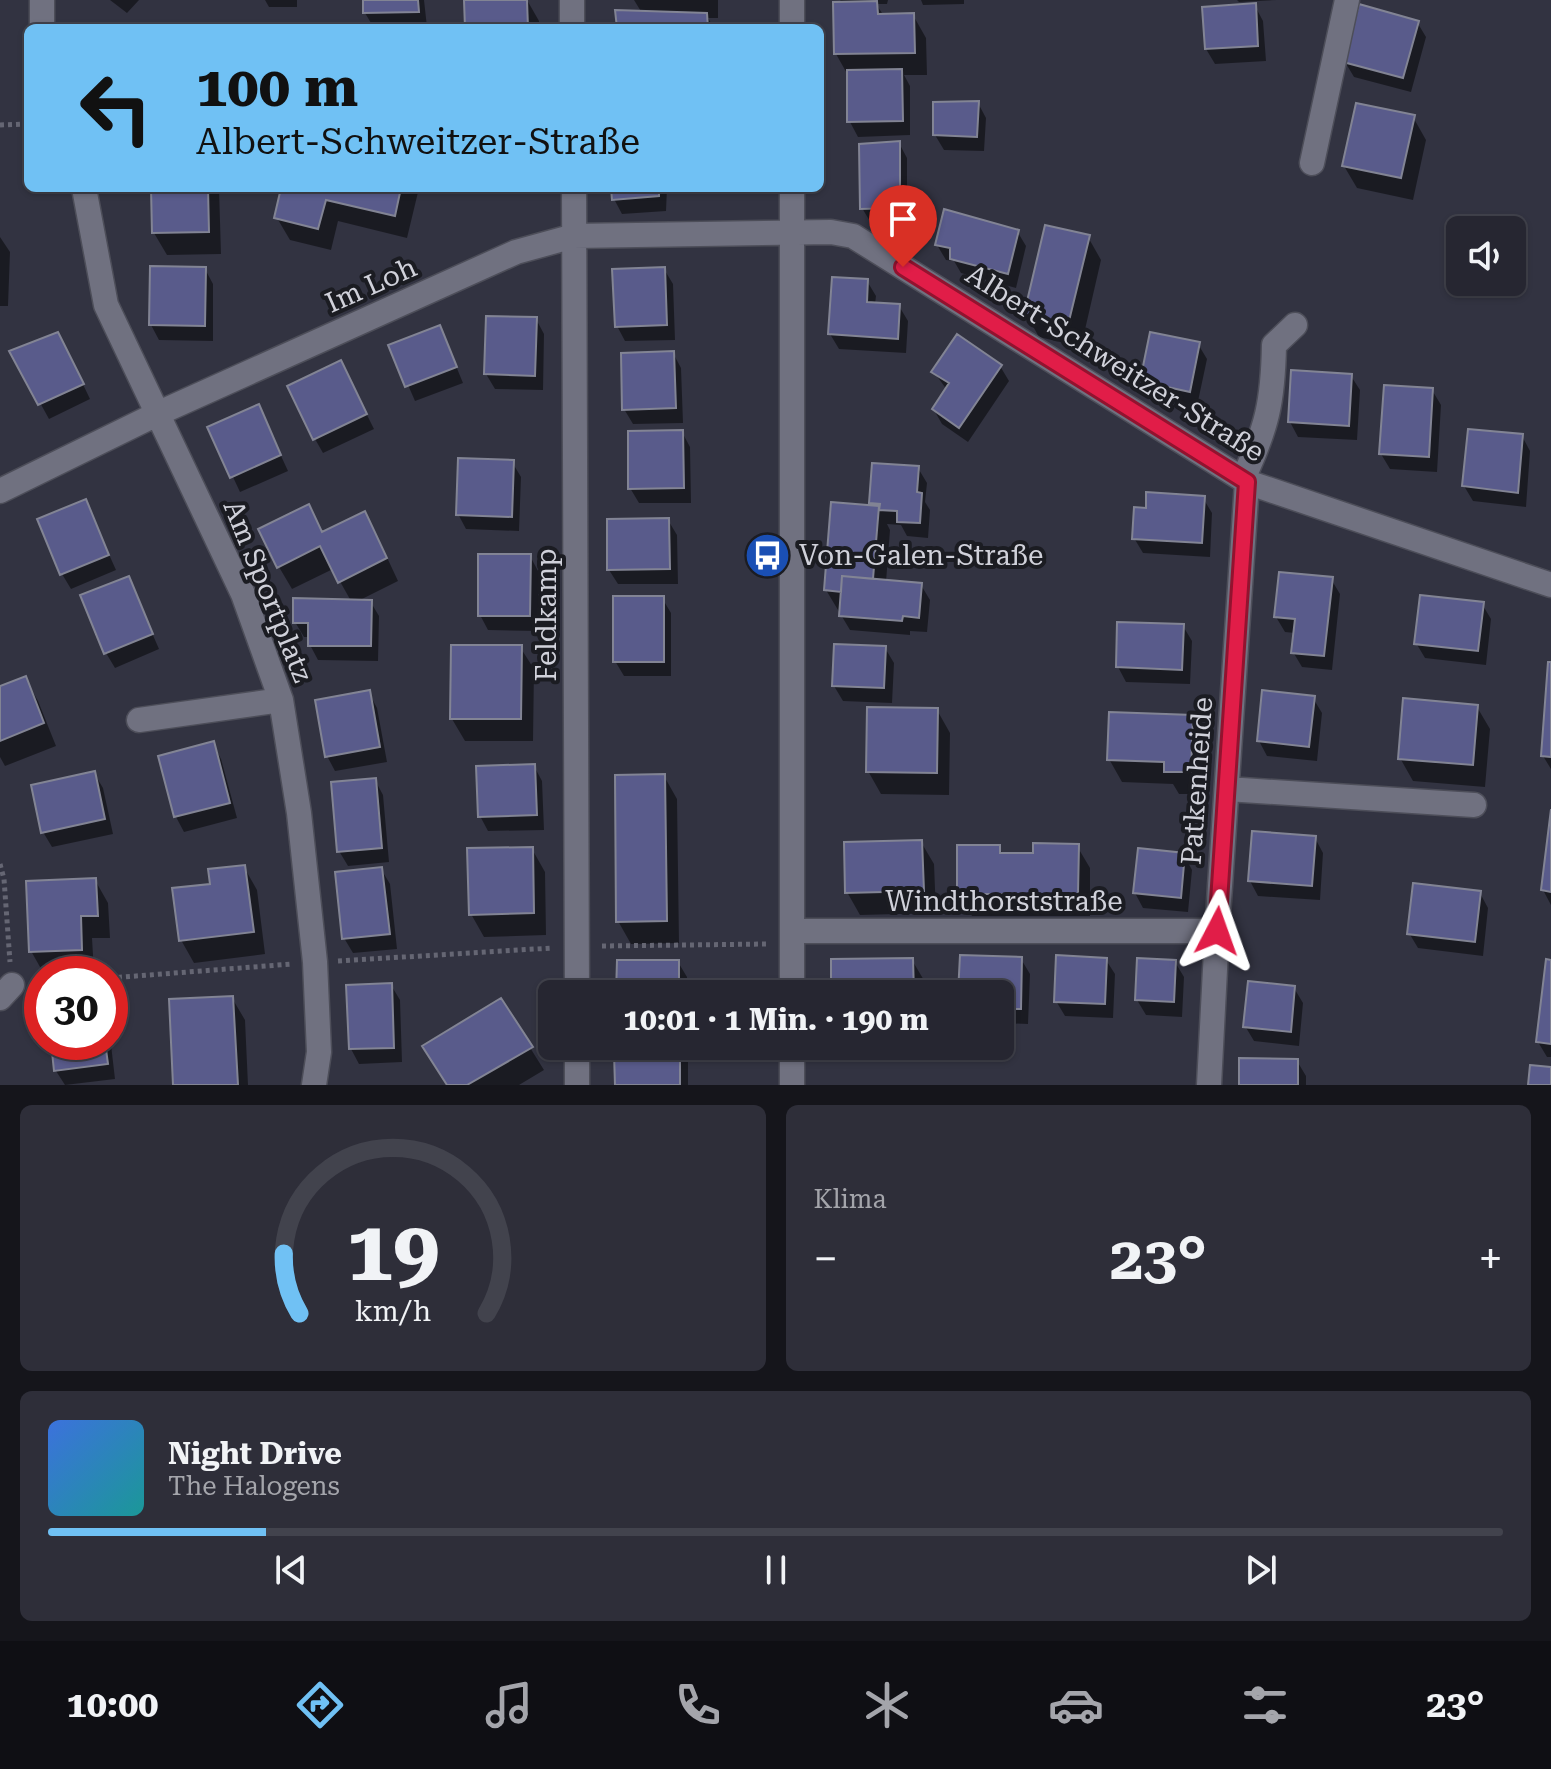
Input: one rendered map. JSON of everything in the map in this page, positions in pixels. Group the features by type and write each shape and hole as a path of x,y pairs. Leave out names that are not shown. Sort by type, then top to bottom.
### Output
{"street":[{"path":"42,0 42,24"},
{"path":"572,0 572,24"},
{"path":"792,0 792,24"},
{"path":"1312,163 1347,0"},
{"name":"Am Sportplatz","path":"85,192 106,305 243,594 281,700 299,813 315,962 319,1052 314,1085"},
{"name":"Feldkamp","path":"574,192 577,980"},
{"path":"792,192 792,980"},
{"name":"Albert-Schweitzer-Straße","path":"791,233 831,232 853,236 1245,481 1551,585"},
{"name":"Im Loh","path":"0,491 159,413 516,252 574,236 791,233"},
{"path":"1245,481 1264,435 1273,392 1274,345 1295,325"},
{"name":"Patkenheide","path":"1209,1085 1245,481"},
{"path":"139,720 281,700"},
{"path":"1227,789 1474,805"},
{"name":"Windthorststraße","path":"792,931 1217,931"},
{"path":"577,1060 577,1085"},
{"path":"792,1060 792,1085"}],"path":[{"path":"0,125 24,124"},
{"path":"0,864 4,879 6,991"},
{"path":"128,977 315,962"}],"building":[{"path":"363,0 418,0 419,12 363,13"},
{"path":"464,0 527,0 528,24 465,24"},
{"path":"877,1 878,14 914,13 915,53 834,54 833,2"},
{"path":"1256,3 1258,46 1205,49 1202,7"},
{"path":"1359,4 1419,21 1403,78 1343,62"},
{"path":"615,10 707,13 708,24 617,24"},
{"path":"902,69 903,121 847,122 847,70"},
{"path":"979,101 977,137 933,135 933,102"},
{"path":"1356,103 1415,115 1401,178 1342,166"},
{"path":"900,141 900,208 860,209 859,144"},
{"path":"151,192 208,192 209,232 152,233"},
{"path":"280,192 400,192 395,216 326,200 318,229 274,218"},
{"path":"611,192 659,192 659,196 612,200"},
{"path":"944,209 1019,230 1008,274 950,259 950,248 935,245"},
{"path":"1045,225 1090,235 1068,325 1024,314"},
{"path":"150,266 206,267 205,326 149,325"},
{"path":"665,267 667,325 615,327 612,269"},
{"path":"832,277 868,279 867,302 900,304 898,339 828,334"},
{"path":"486,316 537,317 535,376 484,374"},
{"path":"440,325 457,367 405,387 388,345"},
{"path":"58,332 84,384 38,405 9,351"},
{"path":"1150,332 1200,342 1190,392 1140,381"},
{"path":"957,334 1002,365 959,428 932,409 949,383 931,372"},
{"path":"674,351 676,408 622,410 621,353"},
{"path":"341,360 367,414 313,440 287,386"},
{"path":"1291,370 1352,374 1349,426 1288,422"},
{"path":"1384,385 1433,388 1429,457 1379,454"},
{"path":"259,404 281,455 230,478 207,427"},
{"path":"1468,429 1523,434 1518,493 1462,486"},
{"path":"683,430 684,488 628,489 628,431"},
{"path":"458,458 514,460 512,517 456,515"},
{"path":"872,463 919,466 917,492 922,493 920,523 897,522 897,511 879,510 880,504 869,503"},
{"path":"1146,492 1205,496 1202,543 1132,539 1134,507 1146,508"},
{"path":"86,499 109,555 60,575 37,519"},
{"path":"831,502 879,506 873,579 842,576 841,592 824,590"},
{"path":"309,504 322,532 365,511 387,558 338,583 320,546 277,568 258,529"},
{"path":"669,518 670,569 607,570 607,519"},
{"path":"478,554 531,554 530,616 478,616"},
{"path":"1279,572 1333,577 1324,656 1291,653 1295,619 1274,617"},
{"path":"129,576 153,634 104,654 80,595"},
{"path":"842,576 922,583 919,618 903,616 902,621 839,616"},
{"path":"1420,595 1484,602 1478,651 1414,644"},
{"path":"613,596 664,596 664,662 613,662"},
{"path":"293,598 372,600 371,646 308,646 308,623 293,623"},
{"path":"1117,622 1184,624 1182,670 1116,667"},
{"path":"834,644 886,646 884,688 832,686"},
{"path":"451,645 522,645 521,719 450,719"},
{"path":"1548,662 1551,662 1551,757 1541,756"},
{"path":"26,676 44,723 0,741 0,686"},
{"path":"370,690 380,747 325,757 315,700"},
{"path":"1262,690 1315,696 1309,747 1257,741"},
{"path":"1403,698 1478,705 1473,765 1398,759"},
{"path":"867,707 938,708 937,773 866,772"},
{"path":"1109,712 1193,715 1191,772 1164,772 1164,762 1107,760"},
{"path":"214,741 230,803 174,817 158,756"},
{"path":"535,764 537,815 478,817 476,766"},
{"path":"95,771 105,819 41,833 31,785"},
{"path":"665,774 667,921 616,922 615,775"},
{"path":"376,778 382,848 337,852 331,782"},
{"path":"1551,809 1551,892 1541,890"},
{"path":"1252,831 1316,836 1312,886 1248,881"},
{"path":"922,840 924,891 845,893 844,842"},
{"path":"1033,843 1079,844 1078,894 957,894 957,845 1000,845 1000,853 1033,853"},
{"path":"533,847 534,913 469,915 467,848"},
{"path":"1138,848 1185,853 1181,898 1133,893"},
{"path":"245,865 254,932 179,941 172,888 210,884 208,869"},
{"path":"382,867 390,934 342,939 335,872"},
{"path":"96,878 98,916 81,916 82,950 29,952 26,881"},
{"path":"1413,883 1481,891 1475,942 1407,934"},
{"path":"960,955 1022,957 1021,1009 1014,1009 1014,980 959,980"},
{"path":"1056,955 1107,958 1105,1004 1054,1002"},
{"path":"913,958 914,980 831,980 831,959"},
{"path":"1137,958 1176,960 1174,1002 1135,1000"},
{"path":"1546,959 1551,960 1551,1044 1536,1042"},
{"path":"617,960 679,960 679,980 616,980"},
{"path":"1248,981 1295,986 1291,1032 1243,1027"},
{"path":"392,983 394,1048 349,1049 346,985"},
{"path":"233,996 238,1085 173,1085 169,999"},
{"path":"501,998 533,1047 467,1085 447,1085 422,1046"},
{"path":"1239,1058 1298,1059 1298,1085 1239,1085"},
{"path":"53,1060 107,1060 108,1064 54,1071"},
{"path":"614,1060 680,1060 680,1085 615,1085"},
{"path":"1530,1065 1551,1067 1551,1085 1528,1085"}],"place":[{"name":"Von-Galen-Straße","path":"768,555"}],"route":[{"path":"903,267 1247,482 1217,931"}]}
